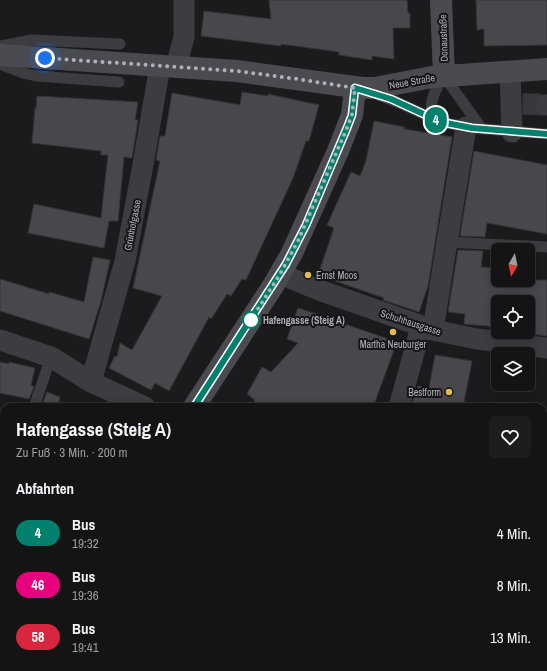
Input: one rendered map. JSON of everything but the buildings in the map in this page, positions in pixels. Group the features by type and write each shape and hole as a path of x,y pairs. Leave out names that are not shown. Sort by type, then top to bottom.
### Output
{"street":[{"name":"Grünhofgasse","path":"91,382 125,261 142,170 168,66 184,37 184,0"},
{"name":"Donaustraße","path":"440,0 444,76"},
{"name":"Neue Straße","path":"0,55 266,74 355,88 375,88 425,78 444,76 547,69"},
{"path":"510,72 517,104 512,132"},
{"path":"197,403 280,274 298,241 338,151 352,115 355,88"},
{"path":"400,403 427,329 474,128"},
{"name":"Schuhhausgasse","path":"280,274 427,329 461,336 547,348"},
{"path":"0,340 51,357 91,382 136,403"}],"lane":[{"path":"0,46 32,40 120,44"},
{"path":"0,64 23,73 36,76 119,82"},
{"name":"Neue Straße","path":"441,122 435,117 431,105 434,91 444,76 474,128"},
{"name":"Neue Straße","path":"355,88 391,99 441,122 474,128"},
{"path":"474,128 547,134"},
{"path":"447,242 547,247"},
{"path":"35,403 51,357"}],"tunnel":[{"path":"523,104 545,105"}],"bus line":[{"name":"4","path":"197,403 262,304 298,241 338,151 352,115 355,88 391,99 432,119 452,125 491,130 547,134"}],"place":[{"name":"Ernst Moos","path":"308,275"},
{"name":"Hafengasse (Steig A)","path":"251,320"},
{"name":"Martha Neuburger","path":"393,332"},
{"name":"Bestform","path":"449,392"}],"route":[{"path":"45,58 237,71 355,88 352,115 306,225 286,264 251,320"}]}
